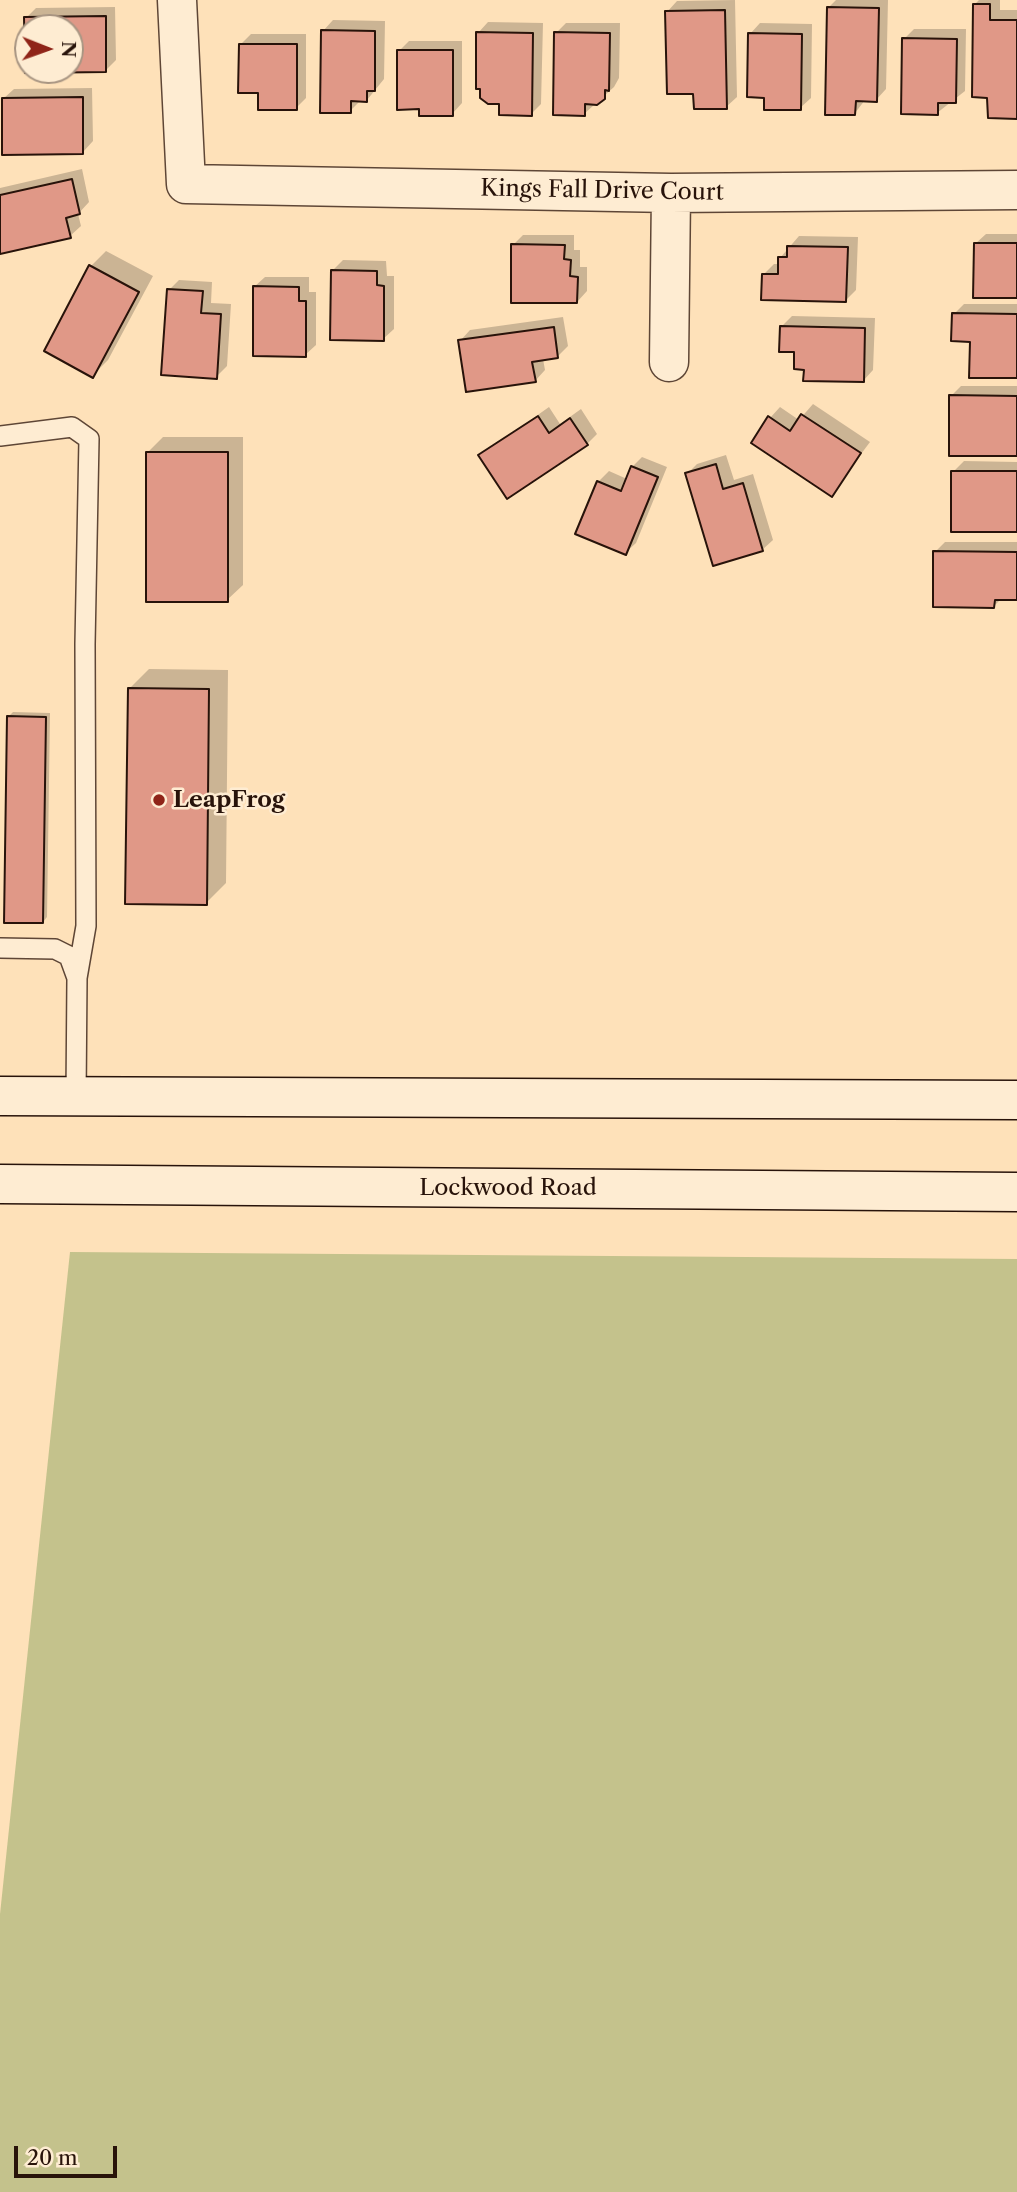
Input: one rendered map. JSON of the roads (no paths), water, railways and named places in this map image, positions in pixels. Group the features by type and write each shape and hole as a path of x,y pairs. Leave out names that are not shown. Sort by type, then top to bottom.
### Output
{"main road":[{"name":"Kings Fall Drive Court","path":"177,0 186,184 671,193 1017,190"},
{"path":"669,362 671,193"},
{"path":"0,1097 1017,1100"},
{"name":"Lockwood Road","path":"0,1184 1017,1192"}],"lane":[{"path":"0,436 72,427 89,439 85,643 86,926 77,978 76,1097"},
{"path":"0,948 55,949 69,956 77,978"}],"place":[{"name":"LeapFrog","path":"159,800"}]}
